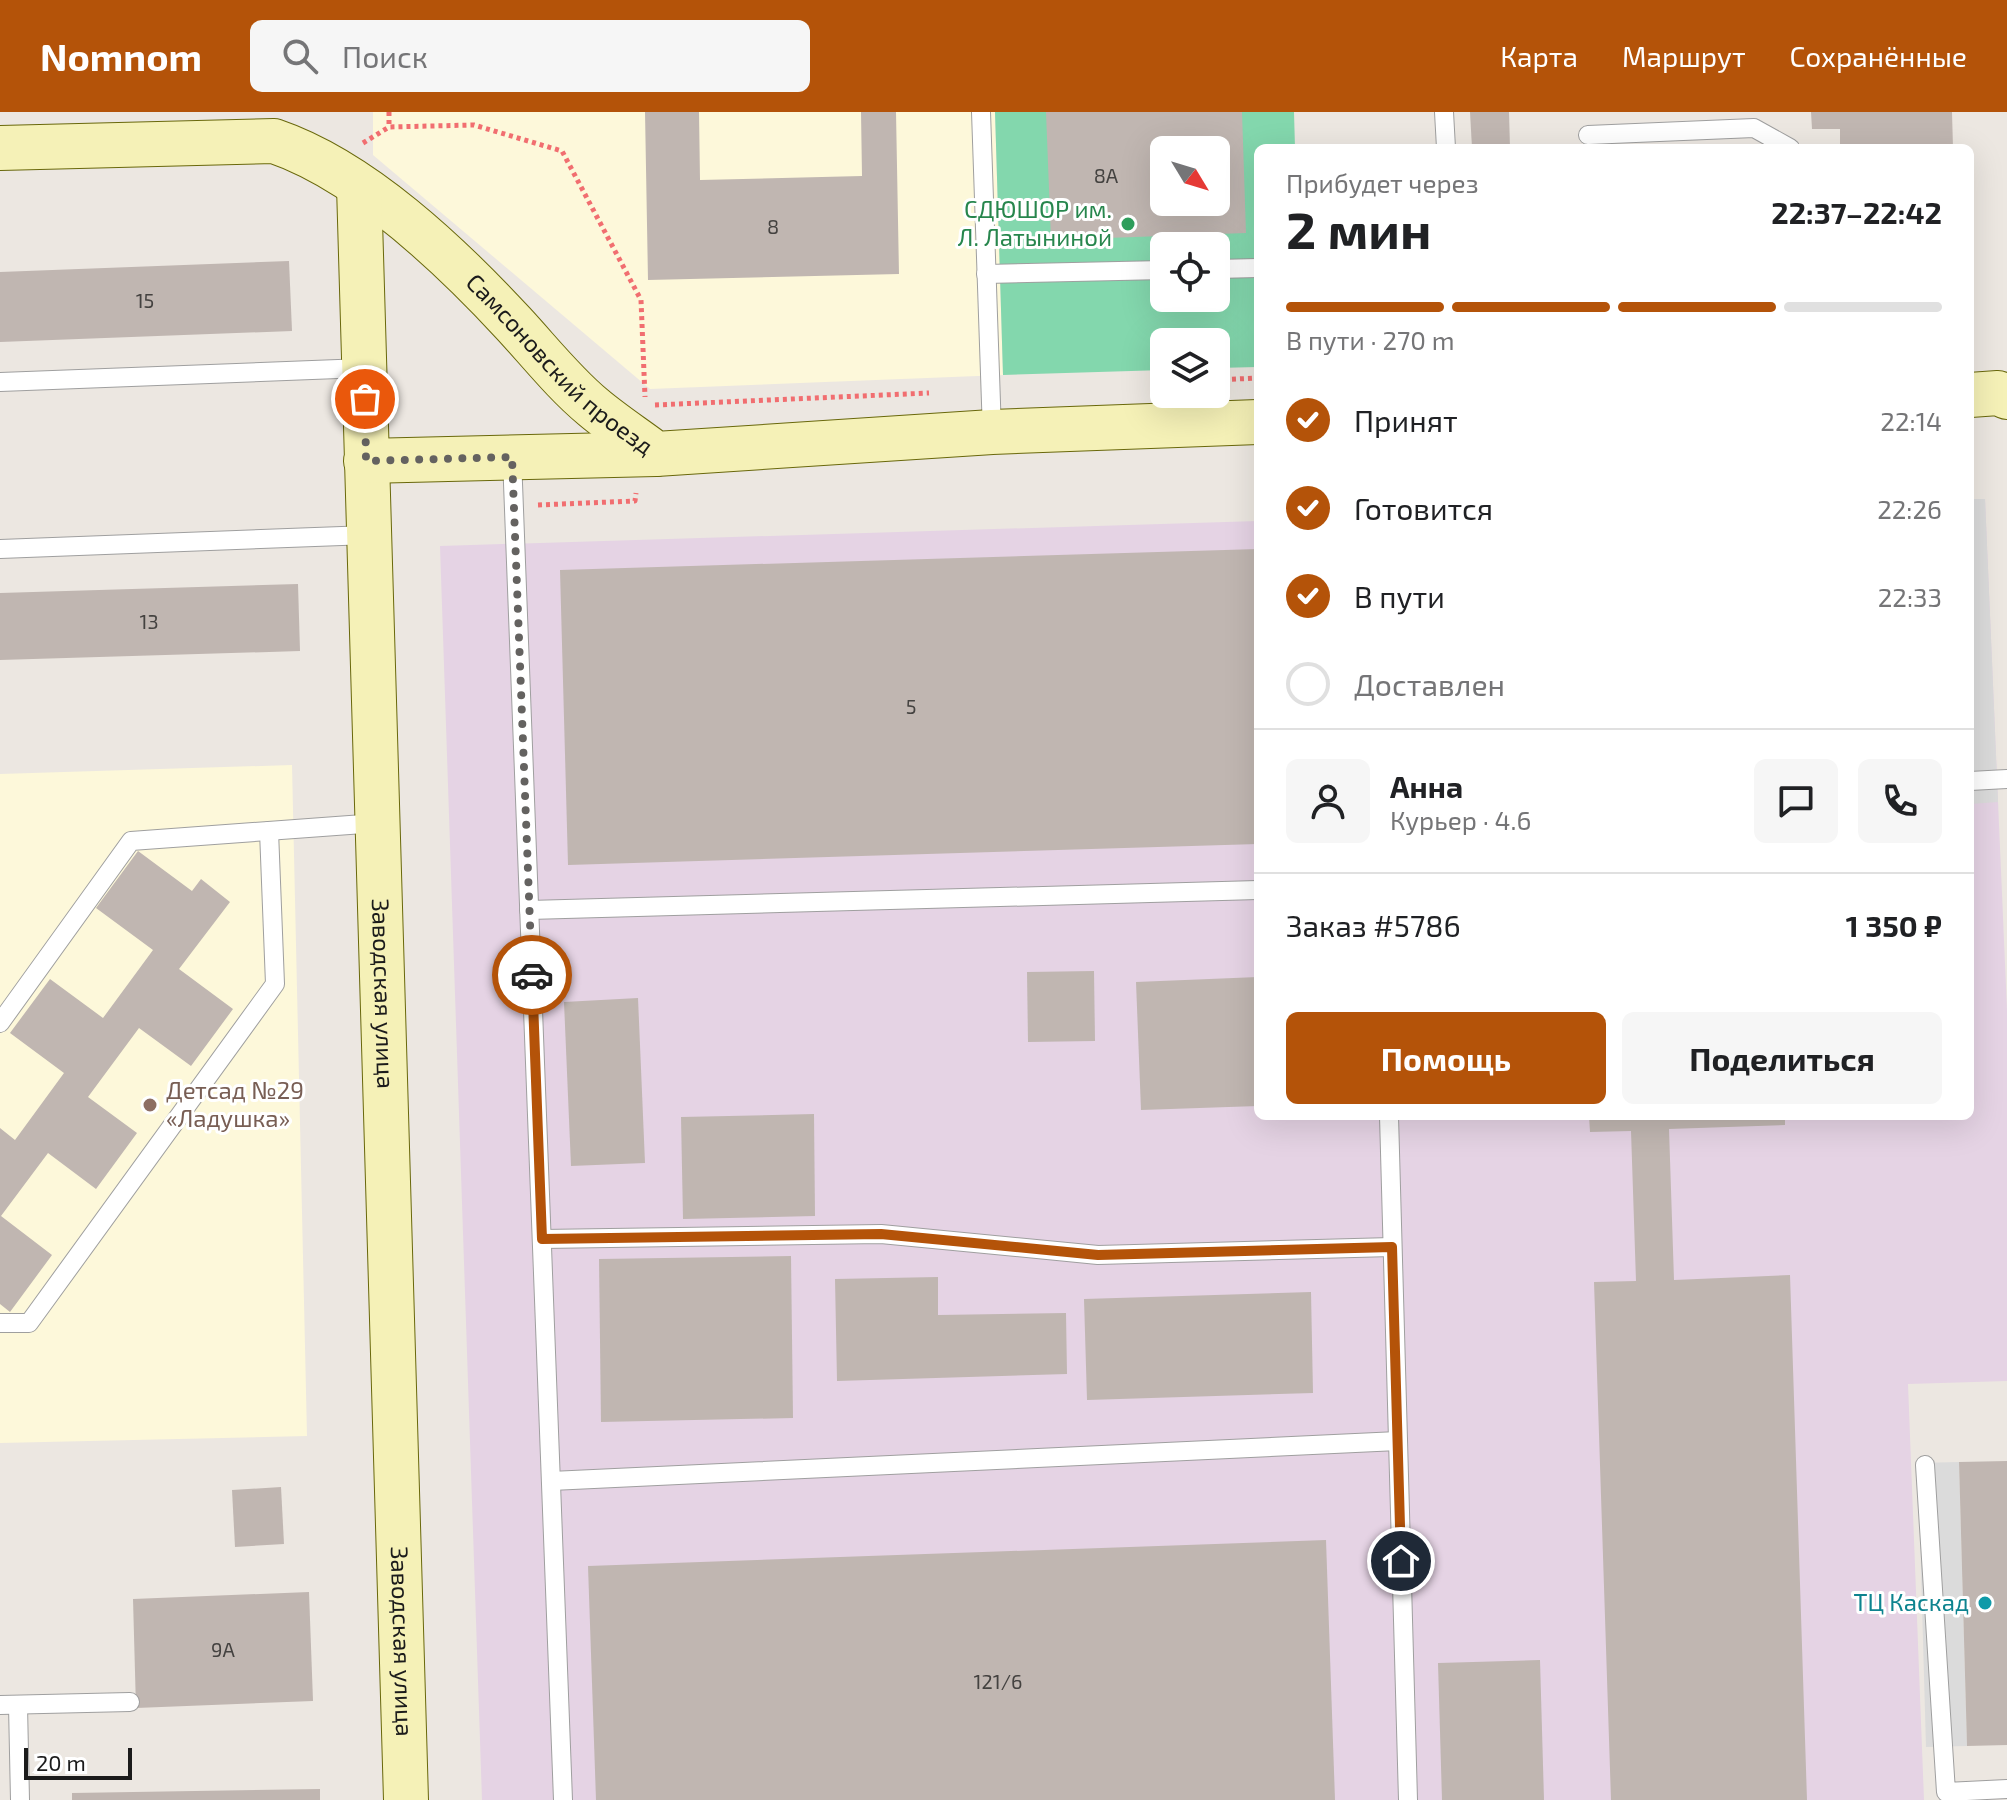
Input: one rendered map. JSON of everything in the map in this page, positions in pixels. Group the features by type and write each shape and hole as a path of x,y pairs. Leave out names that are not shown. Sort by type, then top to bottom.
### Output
{"street":[{"name":"Самсоновский проезд","path":"0,148 274,141 307,153 359,186 412,228 493,301 591,406 656,454 991,411 1254,422"},
{"name":"Заводская улица","path":"359,186 406,1800"},
{"path":"1974,395 1998,393 2007,397"},
{"path":"366,461 656,454"}],"lane":[{"path":"981,112 991,411"},
{"path":"1444,112 1446,144"},
{"path":"1588,135 1754,128 1783,144"},
{"path":"1230,269 1254,268"},
{"path":"986,274 1150,270"},
{"path":"0,382 364,368"},
{"path":"512,457 563,1800"},
{"path":"0,549 369,535"},
{"path":"1974,781 2007,779"},
{"path":"0,1023 131,841 377,823"},
{"path":"0,1323 29,1323 275,984 269,831"},
{"path":"529,910 1254,890"},
{"path":"1389,1120 1408,1800"},
{"path":"542,1239 881,1234 1098,1255 1392,1247"},
{"path":"551,1481 1398,1441"},
{"path":"1925,1465 1946,1792 2007,1789"},
{"path":"20,1800 9,1705 130,1702"}],"path":[{"path":"389,112 389,127 474,125 562,151 641,300 645,405 991,411"},
{"path":"1230,379 1254,378"}],"shaded area":[{"path":"373,112 995,112 1003,375 650,389 373,155"},
{"path":"1974,499 1985,499 2007,1010 2007,1381 1908,1384 1924,1800 482,1800 440,546 1254,521 1254,1120 1974,1120"},
{"path":"1974,499 1985,499 1998,802 1974,804"},
{"name":"Детсад №29 «Ладушка»","path":"292,765 307,1436 0,1443 0,774"},
{"path":"1959,1462 1967,1746 1926,1747 1918,1463"}],"green space":[{"name":"СДЮШОР им. Л. Латыниной","path":"995,112 1294,112 1295,144 1254,144 1254,367 1230,368 1230,328 1150,328 1150,370 1003,375"}],"building":[{"path":"645,112 699,112 700,180 862,176 861,112 896,112 899,274 648,280"},
{"path":"1046,112 1242,112 1246,233 1150,232 1150,236 1051,240"},
{"path":"1470,112 1509,112 1510,144 1472,144"},
{"path":"1811,112 1952,112 1953,144 1840,144 1840,129 1812,129"},
{"path":"289,261 292,331 0,342 0,272"},
{"path":"1254,549 1254,844 568,865 560,570"},
{"path":"298,584 300,651 0,660 0,593"},
{"path":"138,851 192,891 201,879 230,902 179,969 233,1009 191,1066 139,1028 88,1097 137,1133 96,1189 48,1153 1,1216 52,1255 10,1312 0,1304 0,1128 15,1140 64,1073 10,1033 50,979 103,1018 153,950 96,908"},
{"path":"1094,971 1095,1041 1028,1042 1027,972"},
{"path":"1254,977 1254,1106 1141,1110 1136,982"},
{"path":"638,998 645,1163 571,1166 564,1002"},
{"path":"814,1114 815,1216 683,1219 681,1117"},
{"path":"1589,1120 1785,1120 1785,1125 1669,1129 1674,1280 1790,1275 1807,1800 1611,1800 1594,1282 1636,1281 1631,1131 1590,1132"},
{"path":"791,1256 793,1418 601,1422 599,1259"},
{"path":"938,1277 938,1315 1066,1313 1067,1374 837,1381 835,1279"},
{"path":"1311,1292 1313,1393 1087,1400 1084,1299"},
{"name":"ТЦ Каскад","path":"2007,1461 2007,1745 1967,1746 1959,1462"},
{"path":"281,1487 284,1544 235,1547 232,1490"},
{"path":"1326,1540 1335,1800 596,1800 588,1566"},
{"path":"309,1592 313,1701 136,1708 133,1599"},
{"path":"1540,1660 1544,1800 1442,1800 1438,1663"},
{"path":"320,1789 320,1800 72,1800 72,1793"}],"way so far":[{"path":"365,399 366,461 512,457 532,975"}],"place":[{"name":"СДЮШОР им. Л. Латыниной","path":"1128,224"},
{"name":"Детсад №29 «Ладушка»","path":"150,1105"},
{"name":"ТЦ Каскад","path":"1985,1603"}],"route":[{"path":"532,975 542,1239 881,1234 1098,1255 1392,1247 1401,1561"}]}
